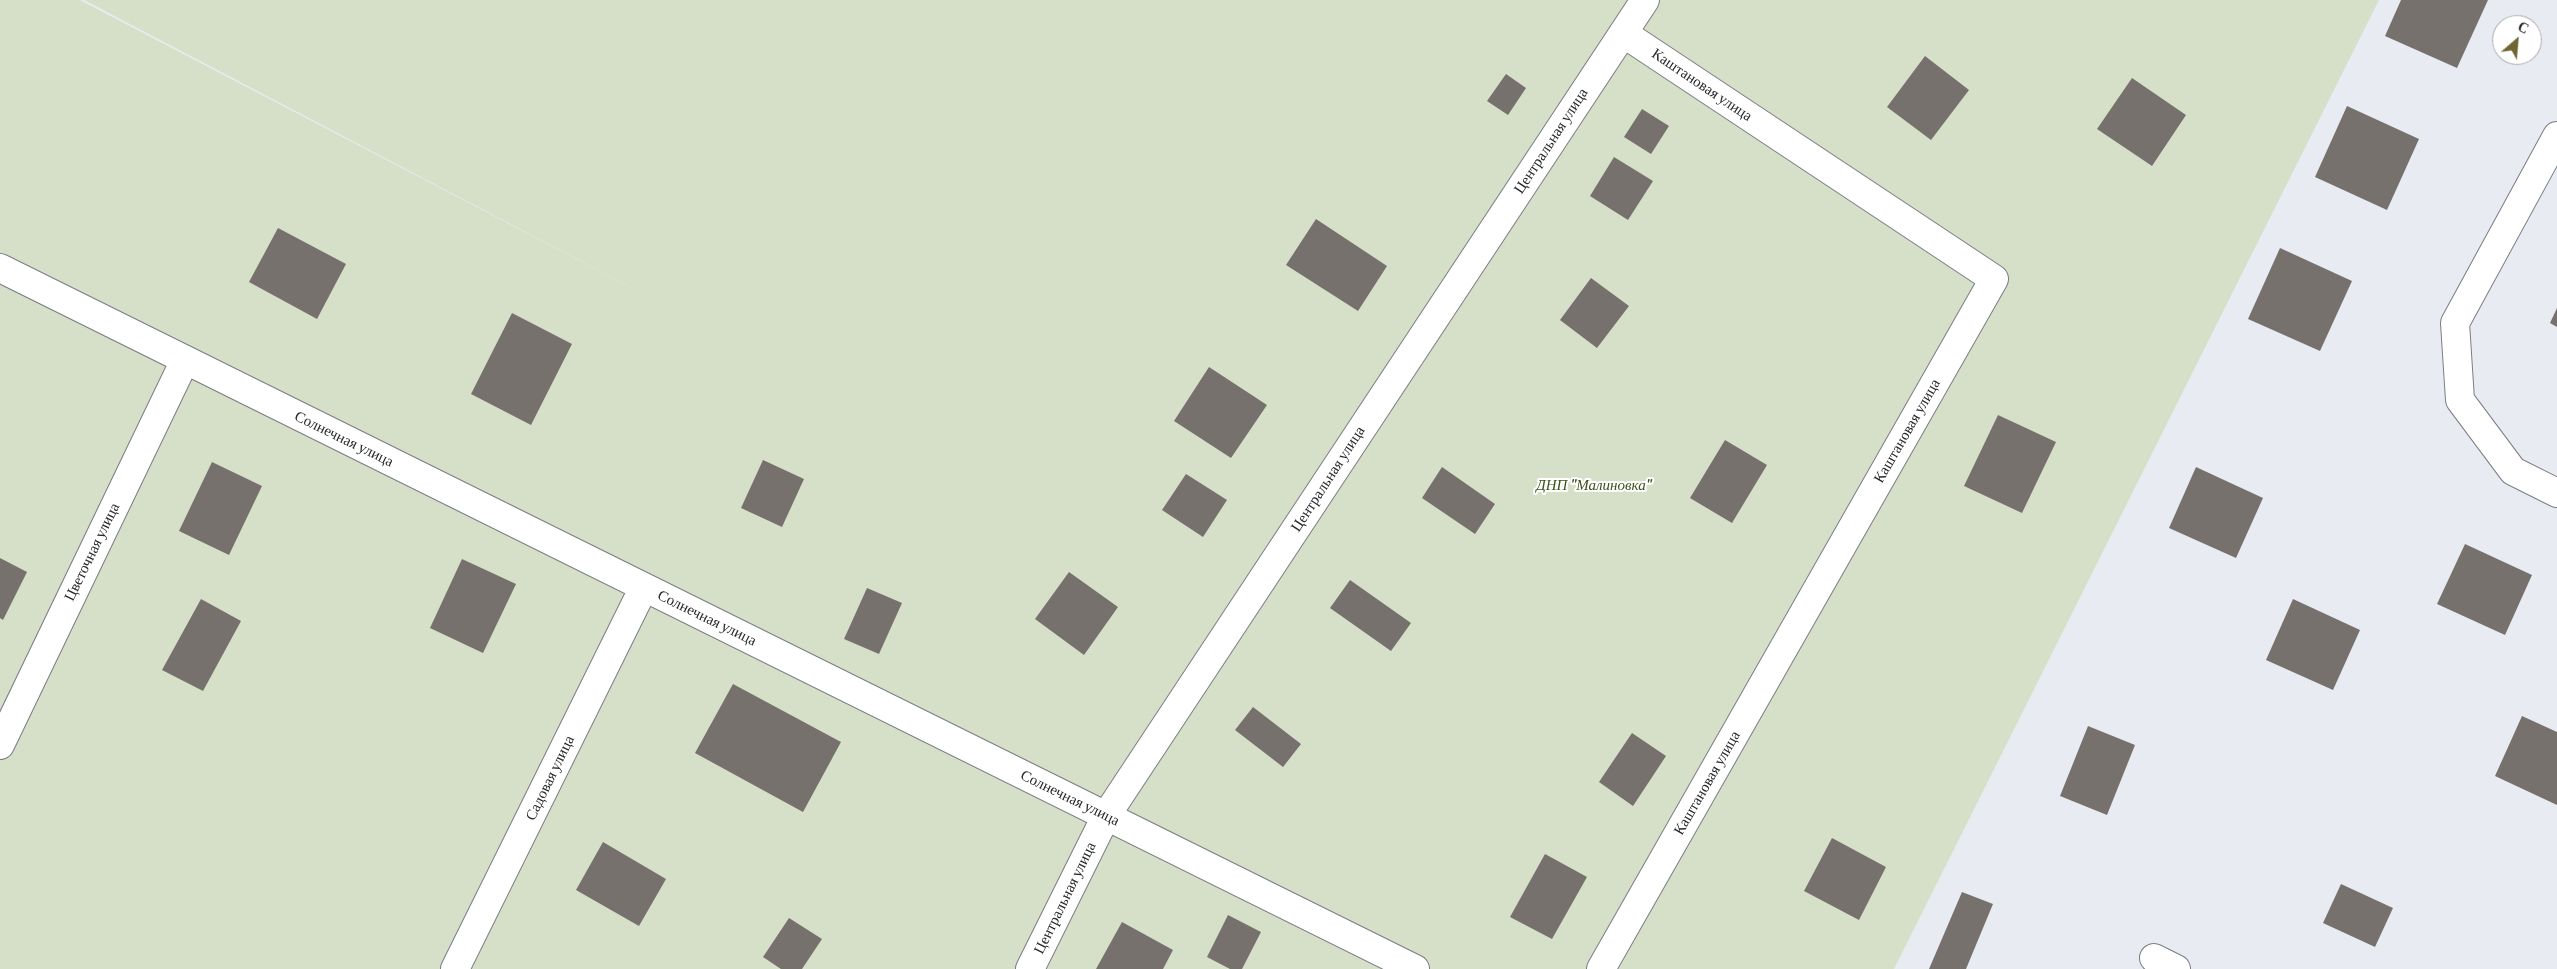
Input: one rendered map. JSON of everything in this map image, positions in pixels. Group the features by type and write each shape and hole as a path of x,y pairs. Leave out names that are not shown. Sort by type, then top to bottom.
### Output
{"street":[{"name":"Центральная улица","path":"1030,969 1106,816 1644,0"},
{"name":"Каштановая улица","path":"1601,969 1994,279 1623,33"},
{"path":"2557,136 2455,323 2460,400 2513,471 2557,493"},
{"name":"Солнечная улица","path":"0,268 1415,969"},
{"name":"Цветочная улица","path":"0,745 184,360"},
{"name":"Садовая улица","path":"455,969 644,587"}],"green space":[{"name":"ДНП \"Малиновка\"","path":"0,0 80,0 678,312 84,0 2379,0 1894,969 0,969"}],"building":[{"path":"2401,0 2488,0 2457,68 2385,36"},
{"path":"1925,56 1969,90 1931,140 1887,107"},
{"path":"1506,74 1526,88 1508,115 1487,101"},
{"path":"2132,78 2186,115 2152,166 2097,129"},
{"path":"2347,106 2419,139 2387,210 2315,177"},
{"path":"1642,109 1669,126 1651,154 1624,137"},
{"path":"1614,157 1653,181 1628,220 1590,196"},
{"path":"1316,219 1387,266 1358,311 1286,265"},
{"path":"278,228 346,264 317,319 249,282"},
{"path":"2280,248 2352,281 2320,351 2248,319"},
{"path":"1591,278 1629,306 1597,348 1560,320"},
{"path":"2557,308 2557,327 2550,323"},
{"path":"512,313 572,344 531,425 471,394"},
{"path":"1209,367 1267,405 1231,458 1174,421"},
{"path":"1998,415 2056,442 2022,513 1964,486"},
{"path":"1725,440 1767,465 1732,523 1690,498"},
{"path":"763,460 804,479 782,527 741,508"},
{"path":"212,462 262,486 229,555 179,531"},
{"path":"1442,467 1495,504 1475,534 1422,498"},
{"path":"2196,467 2263,498 2236,558 2169,528"},
{"path":"1186,474 1227,500 1203,537 1162,510"},
{"path":"2465,544 2532,575 2505,635 2437,604"},
{"path":"0,558 27,572 3,620 0,618"},
{"path":"462,559 516,584 483,653 430,628"},
{"path":"1069,572 1118,607 1084,655 1035,619"},
{"path":"1350,580 1411,623 1391,651 1330,608"},
{"path":"867,588 902,603 879,654 844,639"},
{"path":"201,599 241,621 203,691 162,670"},
{"path":"2293,599 2360,630 2333,690 2266,660"},
{"path":"733,684 841,742 803,812 695,753"},
{"path":"1253,707 1301,744 1283,767 1235,730"},
{"path":"2522,716 2557,732 2557,805 2495,776"},
{"path":"2088,726 2135,745 2107,815 2060,796"},
{"path":"1632,733 1666,756 1633,806 1599,782"},
{"path":"1832,838 1886,867 1859,920 1804,891"},
{"path":"603,842 666,879 639,926 576,890"},
{"path":"1545,854 1587,877 1552,939 1510,917"},
{"path":"2341,884 2393,908 2375,947 2323,923"},
{"path":"1962,892 1993,904 1966,969 1929,969"},
{"path":"1228,915 1261,932 1242,969 1230,969 1207,957"},
{"path":"789,918 822,939 802,969 781,969 763,957"},
{"path":"1122,922 1173,950 1163,969 1096,969"}]}
